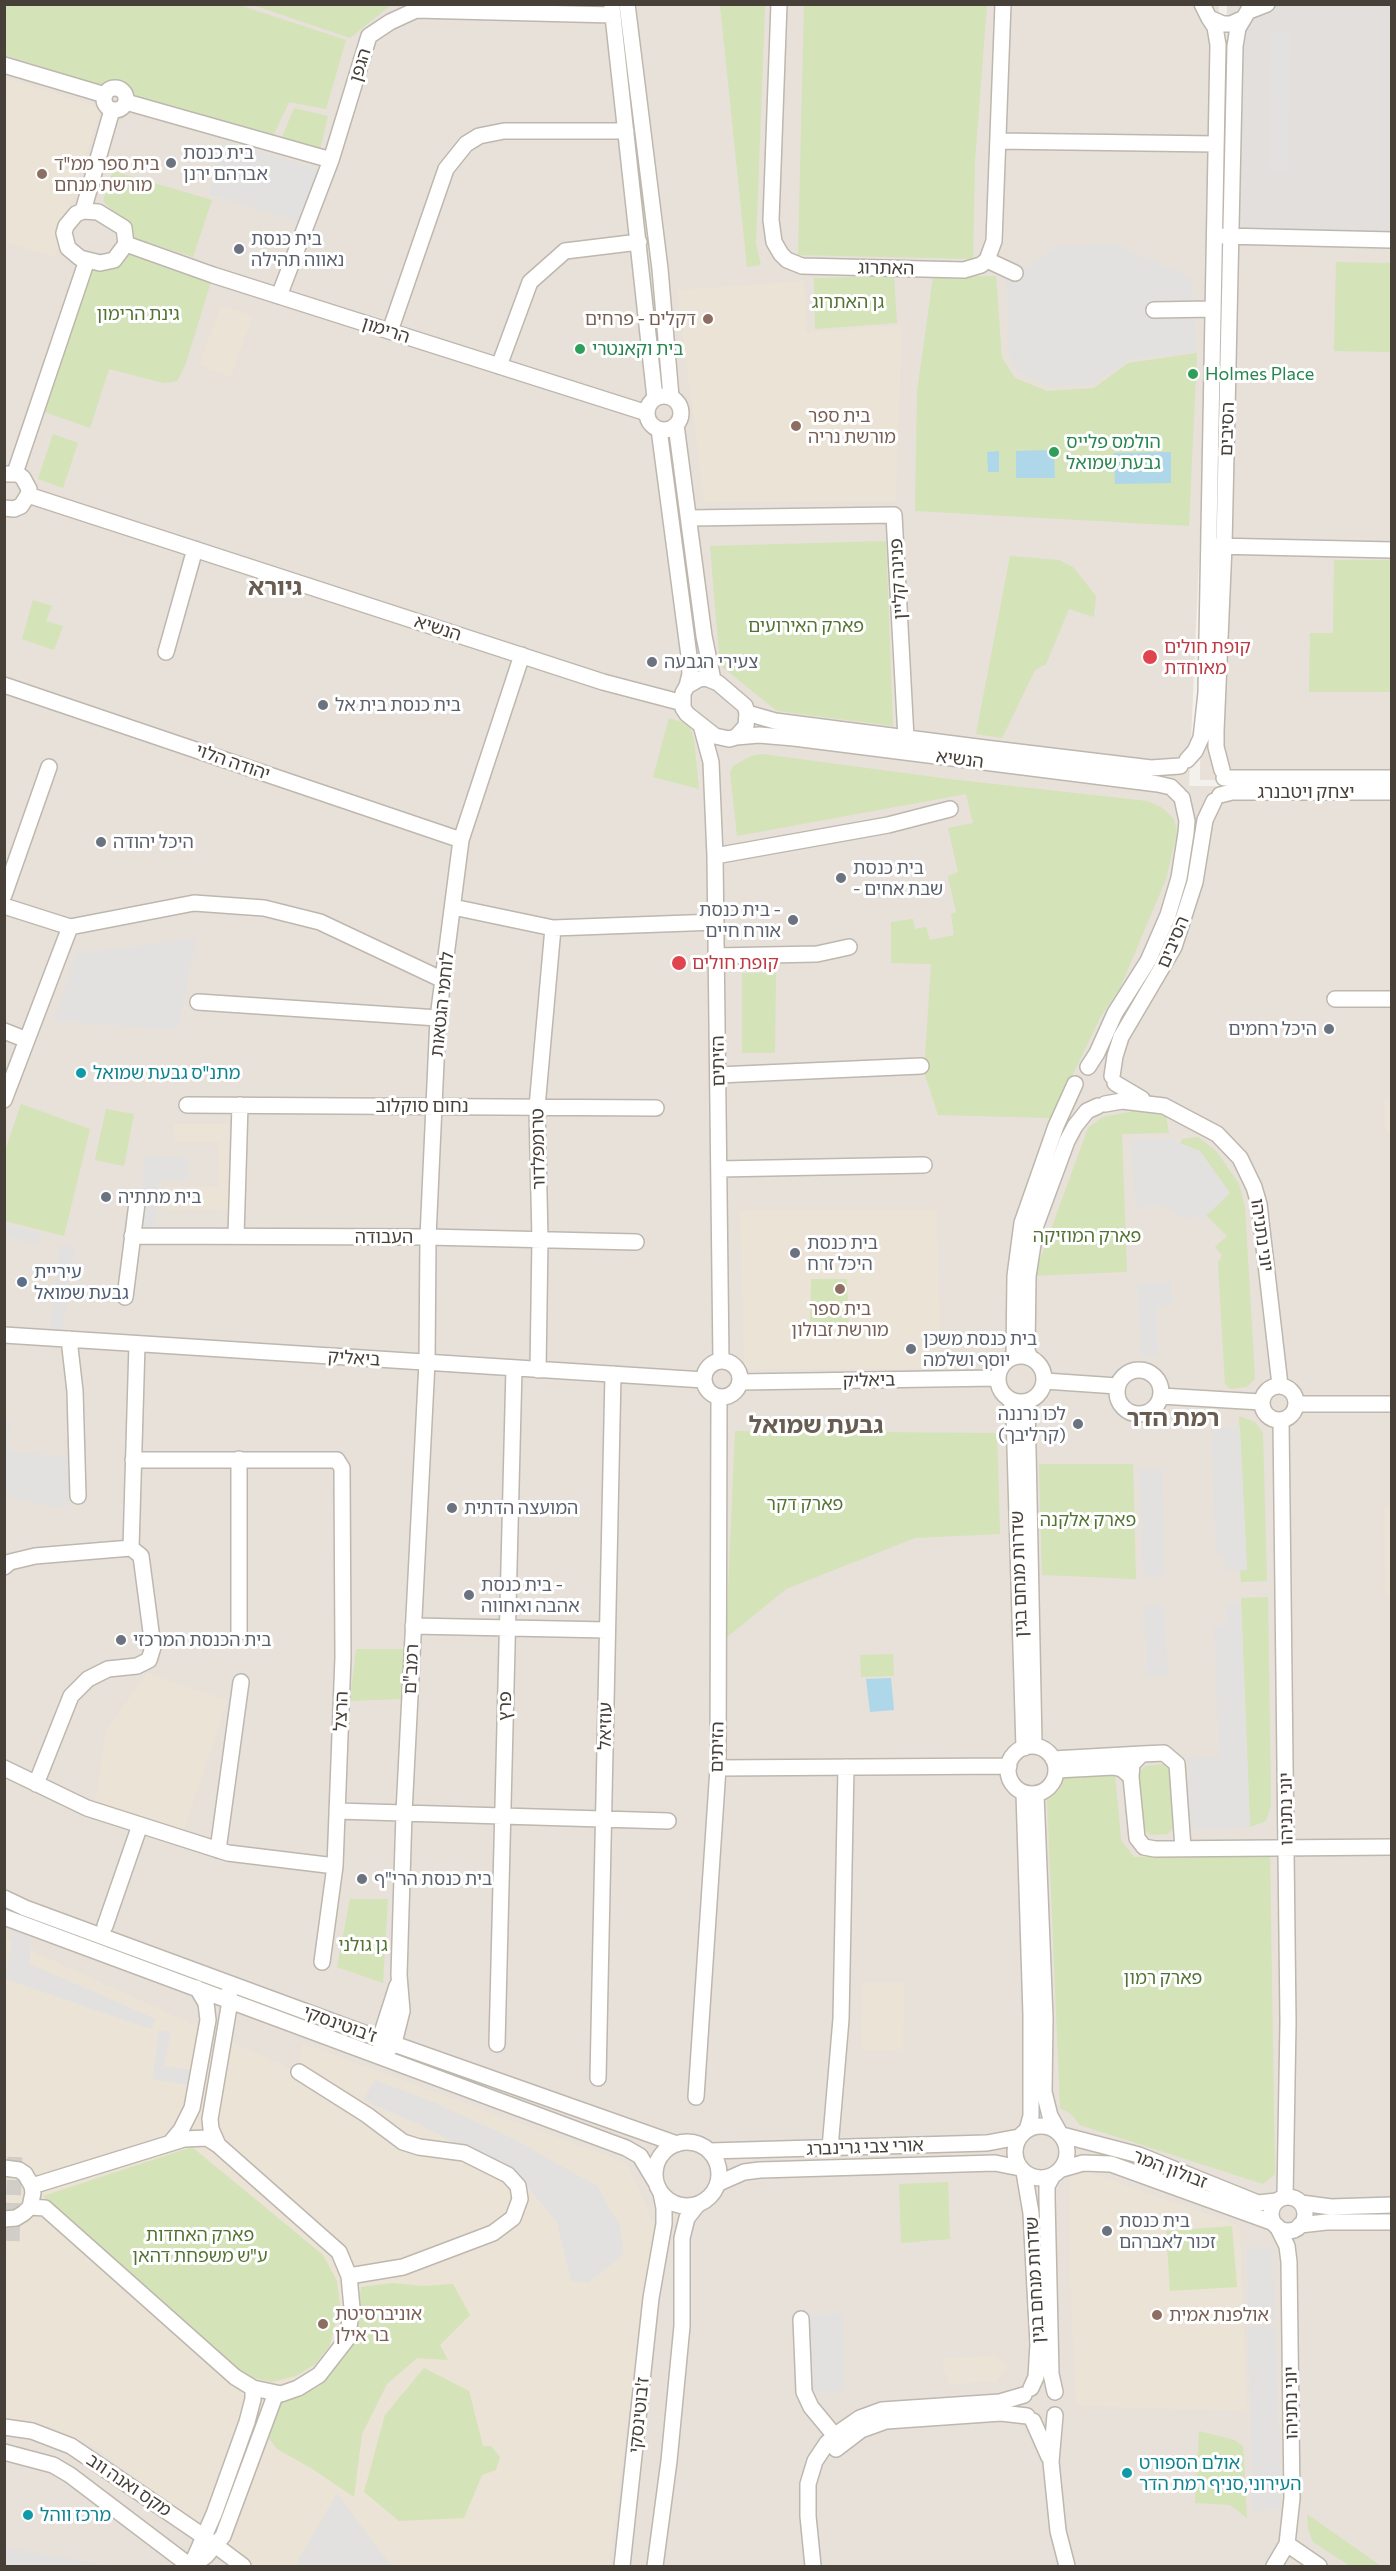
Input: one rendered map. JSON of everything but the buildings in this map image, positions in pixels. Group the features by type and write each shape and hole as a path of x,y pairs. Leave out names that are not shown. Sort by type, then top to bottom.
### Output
{"street":[{"path":"627,4 660,269 663,398"},
{"name":"האתרוג","path":"779,4 771,220 774,242 781,254 787,260 802,266 964,270 981,265 987,260"},
{"path":"1003,4 994,241 987,260 1015,273"},
{"path":"1206,11 1216,22 1231,24 1248,11 1267,4"},
{"name":"הגפן","path":"279,297 331,160 369,36 390,22 416,10 612,10"},
{"path":"612,10 639,242 663,398 681,410 676,425 704,636 713,680"},
{"name":"הסיבים","path":"1206,11 1215,27 1218,45 1213,309 1216,747 1223,774"},
{"name":"הסיבים","path":"1184,763 1195,751 1203,729 1216,546 1232,237 1235,46 1238,28 1248,11"},
{"path":"4,65 105,95"},
{"path":"105,95 113,89 120,89 125,94 126,102 122,108 112,110"},
{"path":"105,95 106,105 112,110"},
{"path":"126,102 331,160"},
{"path":"83,211 112,110"},
{"path":"390,331 446,170 466,144 479,136 504,131 626,131"},
{"path":"998,141 1216,144"},
{"path":"83,211 98,212 120,225 126,233 126,244 114,260 100,263 73,254 65,241 64,233 70,219 83,211"},
{"path":"1215,236 1392,240"},
{"path":"499,366 530,282 565,251 639,242"},
{"name":"הרימון","path":"126,244 279,297 646,413"},
{"path":"4,507 14,509 21,506 28,495 27,483 23,478 10,474 87,260"},
{"path":"1154,310 1213,309"},
{"path":"663,398 648,406 646,413 650,423 660,429 676,425"},
{"path":"660,429 690,674 684,693 683,704 687,714 701,725 729,738 746,726 747,713 740,701 713,680 699,679 687,686"},
{"name":"הנשיא","path":"28,495 603,682 683,704"},
{"name":"פנינה קליין","path":"690,518 894,515 906,738"},
{"path":"1216,546 1392,550"},
{"path":"166,652 195,549"},
{"name":"לוחמי הגטאות","path":"427,1362 428,1237 438,1018 461,840 522,655"},
{"name":"יהודה הלוי","path":"4,685 461,840"},
{"name":"הנשיא","path":"747,713 775,721 1151,768 1184,763"},
{"name":"הזיתים","path":"701,725 711,762"},
{"name":"הנשיא","path":"729,738 759,735 794,738 1158,784 1170,787 1181,796"},
{"name":"הזיתים","path":"721,1361 715,856 711,762 712,751 729,738"},
{"path":"1202,756 1217,763 1223,774 1217,798 1194,805 1181,796 1175,780 1184,763 1202,756"},
{"path":"4,895 49,767"},
{"path":"1223,774 1392,778"},
{"name":"יצחק ויטבנרג","path":"1217,798 1232,792 1392,792"},
{"name":"הסיבים","path":"1088,1067 1115,1013 1148,961 1168,915 1179,878 1186,833 1187,821 1181,796"},
{"name":"הסיבים","path":"1114,1079 1114,1056 1121,1037 1162,969 1181,929 1195,882 1204,820 1217,798"},
{"path":"715,856 884,826 950,808"},
{"path":"4,906 70,927 194,903 264,908 320,922 443,980"},
{"path":"453,907 553,928 716,922"},
{"path":"4,1100 70,927"},
{"name":"טרומפלדור","path":"538,1370 540,1239 537,1107 553,928"},
{"path":"716,956 814,954 849,947"},
{"path":"1335,999 1392,999"},
{"path":"198,1002 438,1018"},
{"path":"4,1031 27,1040"},
{"path":"718,1075 921,1066"},
{"path":"1014,1357 1016,1276 1022,1223 1056,1126 1078,1075 1088,1067 1104,1068 1114,1079 1113,1095 1102,1105 1081,1117 1071,1134 1036,1225 1028,1276 1027,1351 1041,1367 1045,1381 1039,1395 1027,1402 1011,1401 1001,1392 997,1378 1002,1365 1014,1357 1030,1357"},
{"name":"יוני נתניהו","path":"1114,1079 1130,1094 1150,1103"},
{"path":"1075,1084 1075,1090 1081,1101 1086,1104 1102,1105"},
{"name":"יוני נתניהו","path":"1102,1105 1122,1101 1150,1103 1161,1105 1186,1116 1217,1134 1228,1144 1247,1171 1259,1204 1280,1385"},
{"name":"נחום סוקלוב","path":"187,1105 656,1108"},
{"path":"236,1236 240,1105"},
{"path":"719,1169 924,1164"},
{"path":"125,1297 137,1203"},
{"name":"העבודה","path":"132,1236 428,1237 636,1242"},
{"name":"ביאליק","path":"4,1335 704,1380"},
{"path":"69,1339 75,1391 78,1496"},
{"path":"131,1548 137,1344"},
{"path":"721,1361 738,1369 740,1382 739,1387 731,1395 719,1397 708,1392 704,1374 710,1365 721,1361"},
{"name":"רמב\"ם","path":"382,2057 399,1975 404,1813 427,1362"},
{"name":"פרץ","path":"497,2044 514,1368"},
{"path":"1138,1369 1145,1370 1157,1378 1160,1383 1161,1396 1150,1412 1136,1414 1128,1412 1118,1401 1117,1386 1125,1374 1138,1369"},
{"name":"עוזיאל","path":"598,2078 613,1374"},
{"name":"ביאליק","path":"740,1382 997,1378"},
{"path":"1045,1381 1117,1386"},
{"path":"1280,1385 1293,1393 1296,1404 1291,1415 1281,1420 1270,1418 1265,1413 1261,1402 1269,1388 1280,1385"},
{"path":"1161,1396 1261,1402"},
{"name":"הזיתים","path":"696,2097 718,1768 719,1397"},
{"name":"שדרות מנחם בגין","path":"1011,1401 1014,1414 1029,1747"},
{"name":"שדרות מנחם בגין","path":"1027,1402 1029,1747"},
{"path":"1296,1404 1392,1404"},
{"name":"יוני נתניהו","path":"1281,1420 1289,2097 1281,2199"},
{"path":"133,1460 239,1459 238,1632"},
{"name":"הרצל","path":"239,1459 337,1460 342,1468 343,1658 335,1866 322,1962"},
{"path":"4,1567 10,1562 35,1556 131,1548 141,1556 153,1647 149,1660 137,1665 108,1669 88,1678 71,1696 36,1784"},
{"path":"413,1626 608,1630"},
{"path":"218,1850 241,1682"},
{"path":"1029,1747 1042,1749 1054,1765 1052,1783 1048,1788 1030,1793 1018,1790 1010,1779 1011,1758 1029,1747"},
{"path":"1054,1765 1142,1754 1164,1754 1177,1764 1183,1848"},
{"path":"1142,1754 1132,1764 1131,1777 1137,1838 1144,1847 1392,1847"},
{"path":"1054,1765 1114,1767 1122,1769 1131,1777"},
{"path":"718,1768 1009,1766"},
{"path":"830,2148 841,2019 846,1767"},
{"path":"4,1768 87,1808 218,1850 335,1866"},
{"path":"1030,1793 1045,2018 1044,2092 1046,2107 1068,2152 1057,2173 1034,2178 1022,2170 1015,2156 1031,2115 1030,1793"},
{"path":"337,1811 668,1821"},
{"path":"105,1926 140,1825"},
{"name":"ז'בוטינסקי","path":"4,1898 25,1908 387,2041 677,2144"},
{"name":"ז'בוטינסקי","path":"4,1917 626,2148 640,2156 658,2187 664,2208 664,2224 651,2298 622,2566"},
{"path":"218,2145 211,2129 210,2119 230,2001 224,1981"},
{"path":"171,2142 181,2130 192,2108 208,2020 206,2003 197,1988"},
{"path":"225,2033 238,2015 255,2010"},
{"path":"298,2072 403,2142 419,2147 464,2153 508,2175 518,2186 520,2199 513,2218 493,2233 403,2267 348,2276"},
{"path":"1023,2134 1040,2126 1060,2134"},
{"name":"אורי צבי גרינברג","path":"710,2151 987,2143 1002,2142 1023,2134"},
{"name":"זבולון המר","path":"1060,2134 1139,2155 1258,2203 1281,2199"},
{"path":"4,2218 16,2217 30,2207 45,2208 234,2377 253,2388 276,2393 298,2388 319,2375 347,2339 352,2308 348,2276 339,2252 218,2145 207,2138 196,2137 171,2142 32,2186"},
{"path":"696,2143 710,2151 718,2163 719,2183 710,2197 698,2204 684,2206 674,2204 658,2187 655,2171 662,2154 677,2144 696,2143"},
{"name":"אורי צבי גרינברג","path":"719,2183 742,2172 760,2170 995,2163 1022,2170"},
{"name":"זבולון המר","path":"1057,2173 1083,2163 1111,2164 1276,2225"},
{"path":"4,2168 19,2170 29,2179 33,2193 30,2207"},
{"name":"שדרות מנחם בגין","path":"1022,2170 1032,2213 1038,2344 1036,2377 1028,2392"},
{"name":"שדרות מנחם בגין","path":"1055,2392 1051,2374 1047,2186 1057,2173"},
{"path":"1298,2227 1305,2212 1301,2203 1297,2199 1281,2199 1271,2214 1276,2225 1287,2230 1315,2223 1392,2222"},
{"path":"1301,2203 1331,2207 1392,2205"},
{"name":"ז'בוטינסקי","path":"655,2566 669,2461 682,2326 682,2238 687,2218 698,2204"},
{"name":"יוני נתניהו","path":"1276,2225 1287,2246 1290,2262 1292,2498 1287,2544"},
{"name":"יוני נתניהו","path":"1290,2262 1298,2227"},
{"path":"801,2319 804,2392 811,2408 838,2440"},
{"path":"813,2566 807,2493 810,2474 815,2461 860,2418 882,2410 1000,2402 1046,2386 1055,2392 1059,2405 1055,2415 1051,2462 1058,2531 1067,2566"},
{"path":"191,2566 214,2514 247,2422 253,2399 253,2388"},
{"path":"1028,2392 1022,2406 1051,2462"},
{"path":"191,2566 216,2545 230,2520 276,2393"},
{"path":"838,2440 886,2421 1000,2413 1045,2422 1055,2415"},
{"name":"מקס ואנה ווב","path":"4,2427 32,2431 71,2446 244,2566"},
{"name":"מקס ואנה ווב","path":"4,2452 53,2465 70,2475 191,2566"},
{"path":"230,2520 234,2545 244,2566"},
{"path":"1274,2566 1287,2544 1319,2566"}],"shaded area":[{"name":"גבעת שמואל","path":"5,5 1219,5 1214,125 1213,243 1189,786 1391,787 1391,2566 5,2566"},
{"path":"1227,5 1391,5 1391,240 1223,236"},
{"path":"1228,5 1391,5 1391,782 1200,780 1202,549 1220,549"},
{"path":"1270,32 1291,32 1288,171 1268,171"},
{"name":"בית ספר ממ\"ד מורשת מנחם","path":"4,78 101,107 55,257 5,242"},
{"path":"224,141 318,169 301,223 208,194"},
{"path":"1116,244 1191,278 1197,352 1130,359 1091,385 1048,386 1018,373 1009,356 1006,280 1058,246"},
{"name":"בית ספר מורשת נריה","path":"804,281 806,332 902,325 896,501 704,502 677,290"},
{"path":"221,305 253,316 231,377 199,365"},
{"path":"196,938 178,1030 54,1021 75,954"},
{"path":"1384,1100 1391,1100 1391,1132 1385,1132"},
{"path":"174,1124 229,1124 229,1210 163,1209 163,1187 218,1187 219,1142 174,1142"},
{"path":"1166,1138 1200,1151 1230,1193 1202,1220 1193,1214 1185,1220 1164,1206 1135,1207 1131,1140"},
{"path":"144,1156 189,1158 188,1180 158,1180 155,1236 140,1235"},
{"name":"בית ספר מורשת זבולון","path":"740,1210 937,1210 941,1369 744,1369"},
{"path":"5,1224 41,1233 38,1245 5,1236"},
{"path":"59,1245 75,1247 62,1337 49,1336"},
{"path":"1171,1282 1173,1305 1156,1307 1158,1356 1141,1357 1137,1284"},
{"path":"4,1417 10,1418 9,1451 70,1458 68,1509 5,1497"},
{"path":"1240,1427 1247,1570 1225,1571 1224,1554 1216,1555 1211,1428"},
{"path":"1139,1469 1162,1469 1165,1576 1143,1577"},
{"path":"1384,1507 1391,1507 1391,1594 1385,1594"},
{"path":"1241,1603 1250,1827 1190,1829 1188,1758 1219,1756 1214,1626 1227,1625 1226,1604"},
{"path":"1164,1605 1168,1676 1147,1677 1144,1606"},
{"path":"147,1673 228,1700 183,1833 95,1803 106,1730"},
{"path":"14,1929 31,1935 30,1964 156,2019 151,2029 5,1979"},
{"name":"אוניברסיטת בר אילן","path":"5,1939 298,2072 302,2043 627,2163 654,2224 609,2566 249,2566 95,2447 59,2433 5,2423"},
{"path":"862,1983 904,1983 903,2051 862,2050"},
{"path":"159,2030 171,2032 164,2066 194,2070 193,2086 152,2079"},
{"path":"375,2080 431,2101 514,2139 597,2186 620,2226 624,2254 588,2283 571,2281 557,2222 510,2166 464,2148 420,2125 363,2100"},
{"name":"אולפנת אמית","path":"1088,2172 1240,2226 1247,2411 1076,2406 1070,2286 1070,2176"},
{"path":"1272,2248 1275,2320 1249,2321 1246,2249"},
{"path":"843,2313 845,2392 811,2392 809,2314"},
{"path":"1276,2326 1281,2510 1252,2511 1248,2327"},
{"path":"995,2356 1008,2365 996,2382 948,2384 947,2374 944,2374 943,2358"},
{"path":"337,2493 389,2563 394,2566 295,2566"},
{"path":"4,2547 64,2558 114,2566 5,2566"}],"green space":[{"path":"4,5 239,5 346,40 326,109 289,102 273,136 138,97 121,81 99,85 5,55"},
{"path":"253,5 391,5 350,38"},
{"path":"720,5 765,5 756,244 761,265 747,267"},
{"path":"804,5 987,5 975,161 973,259 798,255"},
{"path":"294,108 328,116 320,150 281,140"},
{"path":"113,171 212,200 193,257 131,237 124,222 103,201"},
{"name":"גינת הרימון","path":"126,244 213,275 185,366 177,381 164,383 109,369 90,428 36,409 87,260 108,262"},
{"path":"1336,262 1391,263 1391,352 1334,351"},
{"name":"גן האתרוג","path":"894,276 897,323 815,329 814,278"},
{"name":"הולמס פלייס גבעת שמואל","path":"996,276 1002,358 1015,378 1047,391 1094,388 1128,363 1197,353 1189,526 915,511 917,392 933,277"},
{"path":"53,434 78,443 63,488 38,479"},
{"name":"פארק האירועים","path":"886,541 893,726 777,711 720,665 710,546"},
{"path":"1010,556 1059,560 1073,567 1096,596 1094,617 1069,609 1046,664 1035,670 1002,738 976,734"},
{"path":"1334,560 1391,560 1391,692 1309,692 1310,633 1333,633"},
{"path":"33,600 52,606 46,621 63,626 54,650 22,639"},
{"path":"669,718 689,724 694,739 699,789 653,777"},
{"path":"762,754 949,779 1147,801 1161,807 1174,819 1177,832 1166,879 1120,988 1100,1018 1052,1118 938,1115 924,1072 931,964 891,963 891,922 913,919 915,929 926,927 930,940 954,935 951,914 956,912 948,876 958,872 948,828 973,823 966,794 737,836 730,772 733,766 751,756"},
{"path":"742,973 776,973 775,1053 742,1053"},
{"path":"21,1104 90,1129 64,1236 5,1221 5,1151"},
{"path":"106,1109 134,1114 124,1166 95,1160"},
{"name":"פארק המוזיקה","path":"1134,1111 1166,1116 1169,1133 1122,1134 1127,1272 1028,1276 1042,1254 1088,1128 1103,1117"},
{"path":"1198,1137 1217,1152 1239,1184 1245,1207 1255,1379 1246,1387 1230,1389 1225,1384 1218,1263 1222,1255 1215,1247 1227,1236 1206,1215 1230,1193 1200,1151 1180,1143 1182,1139"},
{"path":"811,1279 847,1279 849,1328 810,1328"},
{"path":"1239,1416 1255,1422 1263,1433 1267,1581 1241,1582 1240,1570 1247,1569"},
{"name":"פארק דקר","path":"735,1431 997,1433 1000,1534 915,1538 786,1589 726,1638"},
{"name":"פארק אלקנה","path":"1039,1464 1133,1464 1136,1579 1042,1575"},
{"path":"1268,1597 1271,1805 1266,1821 1250,1827 1241,1598"},
{"path":"356,1649 407,1649 402,1699 350,1701"},
{"path":"893,1654 894,1676 861,1677 860,1655"},
{"path":"1166,1764 1169,1768 1173,1828 1168,1834 1150,1835 1142,1827 1139,1773 1145,1766"},
{"name":"פארק רמון","path":"1115,1774 1121,1840 1134,1857 1270,1854 1275,2174 1263,2184 1080,2125 1071,2114 1060,2108 1047,1798 1059,1790 1064,1778"},
{"name":"גן גולני","path":"350,1899 388,1899 383,1983 337,1967"},
{"name":"פארק האחדות ע\"ש משפחת דהאן","path":"192,2147 323,2255 337,2281 340,2305 330,2345 315,2364 296,2376 272,2382 249,2377 143,2290 43,2196"},
{"path":"948,2182 950,2239 901,2243 899,2184"},
{"path":"1232,2226 1237,2287 1170,2291 1166,2231"},
{"path":"392,2283 422,2286 453,2284 470,2315 440,2345 448,2360 417,2358 387,2384 362,2434 354,2497 311,2468 277,2449 268,2437 280,2400 319,2387 355,2336 361,2287"},
{"path":"424,2368 469,2391 483,2446 491,2446 500,2457 496,2470 482,2475 464,2518 399,2521 364,2492 385,2415"},
{"path":"1199,2431 1234,2440 1243,2446 1247,2518 1230,2505 1195,2503"},
{"path":"1307,2514 1381,2566 1350,2566 1313,2542 1308,2529"}],"water":[{"path":"1054,450 1055,478 1016,478 1016,451"},
{"path":"999,451 999,472 988,472 987,452"},
{"path":"1171,452 1171,483 1115,484 1114,453"},
{"path":"891,1678 894,1710 870,1712 866,1679"}],"tunnel":[{"path":"12,2241 15,2151"}],"place":[{"name":"בית כנסת אברהם ירנן","path":"171,163"},
{"name":"בית ספר ממ\"ד מורשת מנחם","path":"42,174"},
{"name":"בית כנסת נאווה תהילה","path":"239,249"},
{"name":"דקלים - פרחים","path":"708,319"},
{"name":"בית וקאנטרי","path":"580,349"},
{"name":"Holmes Place","path":"1193,374"},
{"name":"בית ספר מורשת נריה","path":"796,426"},
{"name":"הולמס פלייס גבעת שמואל","path":"1054,452"},
{"name":"קופת חולים מאוחדת","path":"1150,657"},
{"name":"צעירי הגבעה","path":"652,662"},
{"name":"בית כנסת בית אל","path":"323,705"},
{"name":"היכל יהודה","path":"101,842"},
{"name":"בית כנסת - שבת אחים","path":"841,878"},
{"name":"בית כנסת - אורח חיים","path":"793,920"},
{"name":"קופת חולים","path":"679,963"},
{"name":"היכל רחמים","path":"1329,1029"},
{"name":"מתנ\"ס גבעת שמואל","path":"81,1073"},
{"name":"בית מתתיה","path":"106,1197"},
{"name":"בית כנסת היכל זרח","path":"795,1253"},
{"name":"עיריית גבעת שמואל","path":"22,1282"},
{"name":"בית ספר מורשת זבולון","path":"840,1289"},
{"name":"בית כנסת משכן יוסף ושלמה","path":"911,1349"},
{"name":"לכו נרננה (קרליבך)","path":"1078,1424"},
{"name":"המועצה הדתית","path":"452,1508"},
{"name":"בית כנסת - אהבה ואחווה","path":"469,1595"},
{"name":"בית הכנסת המרכזי","path":"121,1640"},
{"name":"בית כנסת הרי\"ף","path":"362,1879"},
{"name":"בית כנסת זכור לאברהם","path":"1107,2231"},
{"name":"אולפנת אמית","path":"1157,2315"},
{"name":"אוניברסיטת בר אילן","path":"323,2324"},
{"name":"אולם הספורט העירוני,סניף רמת הדר","path":"1127,2473"},
{"name":"מרכז ווהל","path":"28,2515"}],"district":[{"name":"גיורא","path":"275,587"},
{"name":"רמת הדר","path":"1173,1418"},
{"name":"גבעת שמואל","path":"816,1425"}]}
